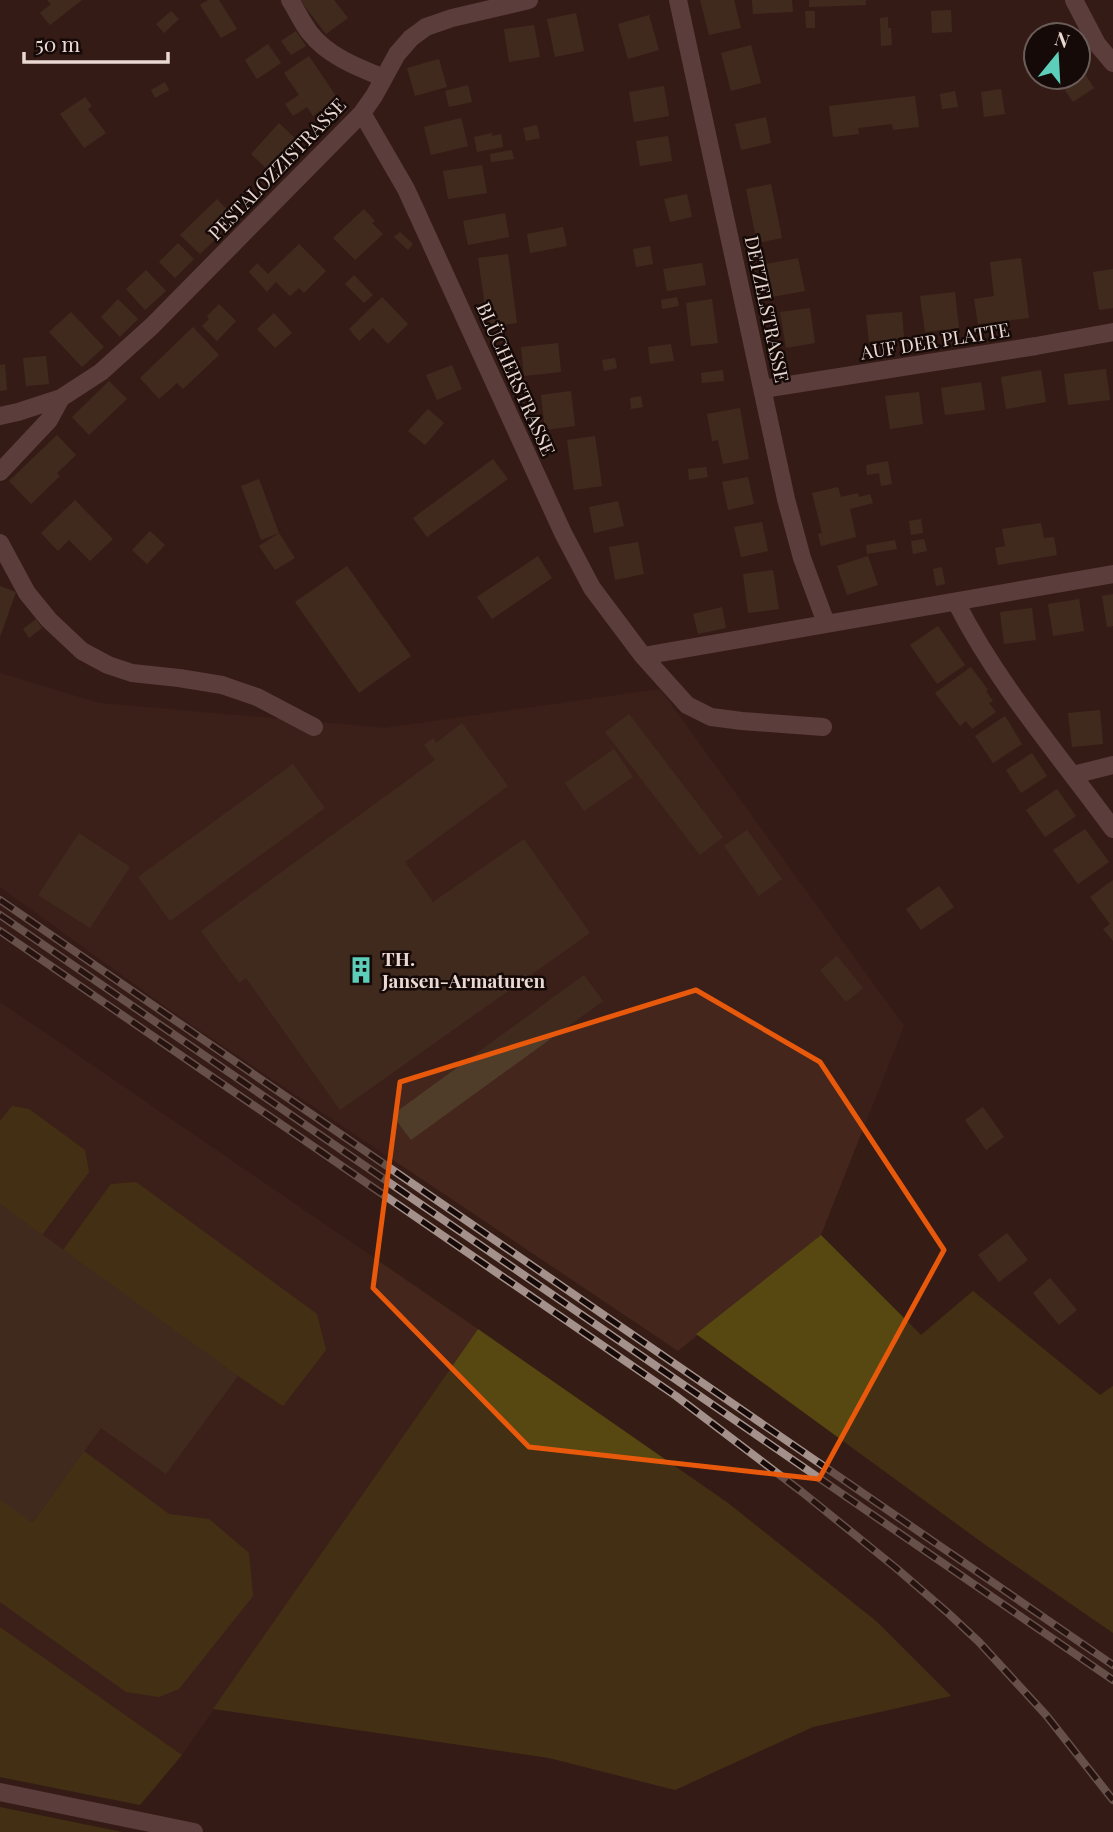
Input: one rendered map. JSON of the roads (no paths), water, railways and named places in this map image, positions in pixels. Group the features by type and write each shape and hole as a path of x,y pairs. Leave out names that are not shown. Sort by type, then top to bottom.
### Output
{"street":[{"path":"290,0 310,33 327,49 348,63 384,78"},
{"name":"PESTALOZZISTRASSE","path":"0,415 61,398 101,372 152,326 362,113 397,54 411,38 426,27 452,18 529,0"},
{"name":"DETZELSTRASSE","path":"678,0 786,499 802,558 826,623"},
{"path":"1074,0 1097,44 1113,63"},
{"name":"BLÜCHERSTRASSE","path":"362,113 406,188 563,533 592,588 643,656 687,705 711,717 823,727"},
{"name":"AUF DER PLATTE","path":"763,389 1113,332"},
{"name":"PESTALOZZISTRASSE","path":"0,472 49,420 61,398"},
{"path":"0,543 27,593 49,620 82,652 132,673 222,685 257,697 314,727"},
{"path":"643,656 1113,574"},
{"path":"956,602 1013,696 1113,829"},
{"path":"1073,775 1113,765"},
{"path":"0,1792 194,1832"}],"railway":[{"path":"0,900 1113,1665"},
{"path":"0,915 1113,1680"},
{"path":"0,931 676,1396 802,1492 896,1568 979,1642 1046,1715 1113,1800"}],"place":[{"name":"TH. Jansen-Armaturen","path":"361,970"}]}
